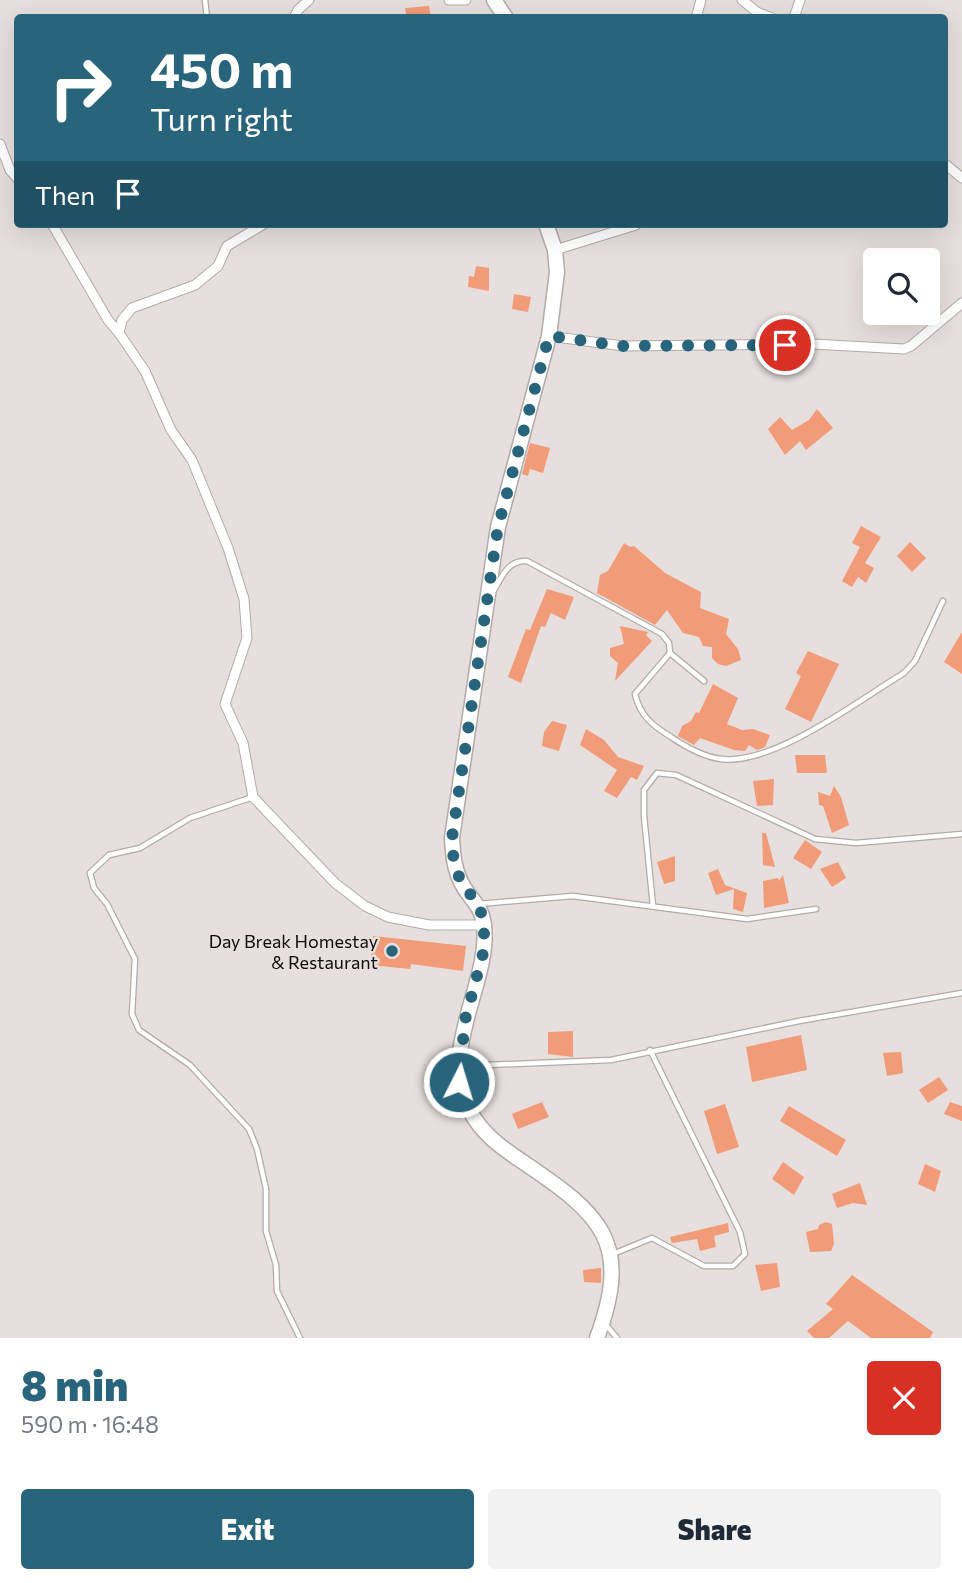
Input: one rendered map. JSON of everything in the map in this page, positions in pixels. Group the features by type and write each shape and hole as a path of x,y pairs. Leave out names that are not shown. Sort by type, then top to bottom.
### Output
{"main road":[{"path":"547,228 555,250 557,272 549,336 498,527 452,838 454,865 463,886 479,904 484,925 484,950 465,1020 459,1082 470,1112 492,1141 573,1195 600,1224 611,1255 613,1284 597,1338"}],"street":[{"path":"296,14 309,0"},
{"path":"449,0 466,0"},
{"path":"742,0 762,14"},
{"path":"0,144 14,174"},
{"path":"948,166 962,178"},
{"path":"54,228 108,320 145,371 171,430 192,460 228,548 244,599 247,638 225,704 243,743 253,797 335,883 365,906 388,917 429,925 484,925"},
{"path":"119,333 122,320 132,308 195,285 218,266 227,246 257,228"},
{"path":"555,250 626,228"},
{"path":"549,336 623,346 812,344 904,349 962,303"}],"lane":[{"path":"486,602 508,566 517,561 527,561 662,634 669,643 670,653 704,681"},
{"path":"670,653 635,694 639,711 653,726 688,748 721,759 755,756 779,749 904,673 915,661 943,601"},
{"path":"653,906 644,790 657,773 676,775 815,839 856,843 962,834"},
{"path":"253,797 190,818 140,848 109,855 90,873 94,888 107,904 135,959 132,1014 139,1030 190,1065 249,1129 257,1149 266,1189 266,1231 276,1265 277,1290 300,1338"},
{"path":"479,904 573,896 747,919 816,908"},
{"path":"461,1066 611,1060 650,1050 962,993"},
{"path":"611,1255 652,1238 704,1266 733,1266 745,1254 740,1232 650,1050"},
{"path":"603,1322 617,1338"}],"building":[{"path":"429,6 430,14 406,14 405,8"},
{"path":"476,266 489,268 489,291 468,287 469,276 474,277"},
{"path":"514,294 531,297 528,312 512,309"},
{"path":"817,409 833,428 806,450 800,441 785,455 768,429 780,417 792,430 809,420"},
{"path":"530,443 550,448 543,473 530,469 528,476 522,474"},
{"path":"861,526 881,537 865,563 874,568 866,583 858,577 852,587 842,581 860,547 852,543"},
{"path":"910,542 926,558 912,572 897,556"},
{"path":"624,543 630,547 634,546 665,573 701,592 700,608 729,619 726,634 738,649 741,660 726,666 718,664 712,658 712,647 703,646 699,637 683,633 667,610 655,625 597,593 600,575 608,571"},
{"path":"547,589 574,597 565,620 551,613 545,627 541,626 521,683 508,677 526,629 530,630"},
{"path":"620,626 648,632 646,635 652,641 615,681 618,663 610,656 610,648 624,644"},
{"path":"962,632 962,674 944,662"},
{"path":"808,651 839,664 811,722 785,709 801,676 796,673"},
{"path":"713,684 738,698 727,724 770,735 765,747 757,750 749,745 745,751 734,750 700,738 694,745 678,736 682,726 691,721 696,712 699,713"},
{"path":"552,721 567,725 559,751 542,746 544,732"},
{"path":"586,729 604,740 618,757 644,766 637,780 631,777 617,798 604,791 617,770 580,745"},
{"path":"795,755 825,755 827,773 797,773"},
{"path":"774,779 773,805 757,806 753,781"},
{"path":"834,786 841,797 849,825 832,833 823,806 819,805 818,792 830,796"},
{"path":"762,833 766,833 775,867 763,865"},
{"path":"805,840 822,852 811,869 793,858"},
{"path":"675,856 675,881 664,884 657,862"},
{"path":"838,862 846,878 832,887 820,869"},
{"path":"718,869 725,885 747,893 743,912 733,909 734,889 716,895 708,873"},
{"path":"783,875 789,903 764,908 763,881 778,878 779,881"},
{"path":"373,936 466,946 463,971 411,964 410,969 370,965"},
{"path":"573,1031 573,1057 548,1054 548,1032"},
{"path":"801,1035 807,1070 752,1082 746,1047"},
{"path":"901,1052 903,1073 887,1076 883,1053"},
{"path":"939,1077 948,1090 928,1103 919,1090"},
{"path":"542,1102 549,1117 518,1129 512,1114"},
{"path":"950,1102 962,1106 962,1121 944,1114"},
{"path":"725,1104 739,1147 717,1154 704,1111"},
{"path":"789,1106 846,1140 837,1156 780,1121"},
{"path":"783,1162 804,1177 794,1195 772,1179"},
{"path":"925,1164 941,1171 935,1192 918,1184"},
{"path":"860,1183 867,1205 853,1203 837,1208 832,1194"},
{"path":"826,1222 832,1224 834,1244 831,1251 810,1252 806,1232 818,1229 819,1225"},
{"path":"728,1223 729,1232 714,1236 716,1247 700,1251 697,1239 672,1243 670,1237"},
{"path":"777,1263 780,1287 761,1291 755,1265"},
{"path":"601,1268 601,1283 584,1282 583,1270"},
{"path":"852,1275 933,1332 930,1338 871,1338 848,1321 829,1338 814,1338 807,1331 833,1309 826,1304"}],"place":[{"name":"Day Break Homestay & Restaurant","path":"392,951"}],"route":[{"path":"459,1082 465,1020 484,950 484,925 479,904 463,886 454,865 452,838 498,527 549,336 623,346 785,345"}]}
